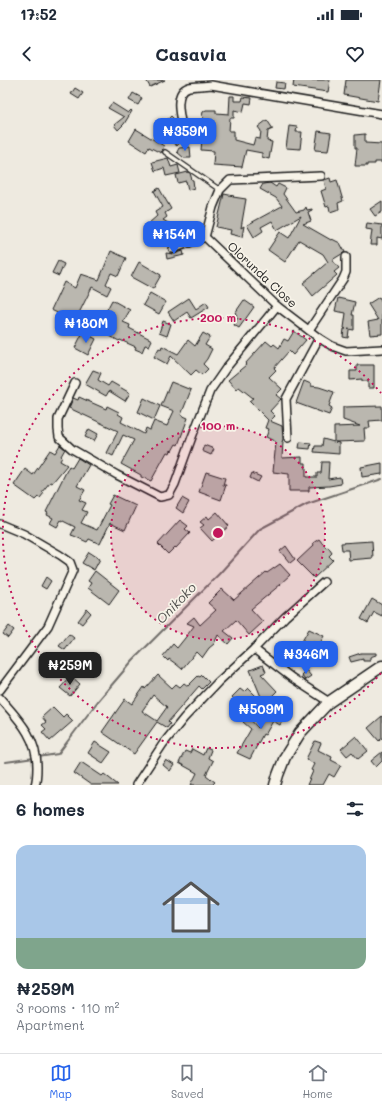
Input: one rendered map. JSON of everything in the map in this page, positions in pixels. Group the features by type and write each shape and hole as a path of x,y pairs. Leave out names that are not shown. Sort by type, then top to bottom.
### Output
{"main road":[{"path":"275,785 286,756 300,733 329,702 382,666"}],"street":[{"path":"183,131 178,102 181,93 187,88 211,85 382,114"},
{"path":"172,248 206,237 213,207 220,190 230,180 321,176"},
{"name":"Olorunda Close","path":"206,237 277,306 319,338 332,346 346,351 382,349"},
{"path":"309,330 343,279 346,272 346,257"},
{"path":"75,382 58,419 59,437 72,449 117,475 160,496 168,495 175,484 210,392 226,368 277,306"},
{"path":"288,438 286,400 319,338"},
{"path":"0,524 24,534 60,555 70,562 73,570 48,626 0,690"},
{"path":"136,785 163,744 184,718 218,682 254,649 285,617 324,582"},
{"path":"254,649 292,678 329,702"},
{"path":"0,698 33,742 36,752 37,765 37,780 35,785"}],"lane":[{"path":"165,152 220,190"}],"building":[{"path":"146,80 165,80 150,87"},
{"path":"294,80 330,80 328,92 293,87"},
{"path":"346,80 381,80 378,101 344,95"},
{"path":"276,82 285,83 284,89 275,88"},
{"path":"75,88 83,93 79,99 71,94"},
{"path":"133,93 142,98 138,105 129,100"},
{"path":"230,96 234,96 234,101 242,101 243,97 252,98 251,104 245,103 243,112 234,110 234,118 230,118 229,131 234,131 234,140 253,145 255,138 260,139 261,131 258,127 267,120 273,129 268,131 267,141 272,142 269,159 262,157 262,153 246,150 242,167 213,165 214,151 201,150 204,118 202,116 203,112 206,110 216,110 216,113 229,114"},
{"path":"112,103 128,113 131,110 132,111 124,124 118,130 114,125 124,117 108,108"},
{"path":"171,116 176,121 173,124 177,125 177,133 184,138 177,146 168,139 167,141 155,127 163,120 165,122"},
{"path":"289,126 297,127 296,132 302,132 300,149 286,148"},
{"path":"136,129 164,146 161,153 149,147 146,152 129,141"},
{"path":"318,131 331,133 328,151 315,150"},
{"path":"365,134 365,143 382,144 382,162 367,164 367,166 355,166 357,148 355,148 355,135"},
{"path":"190,147 191,158 184,158 177,152 179,148"},
{"path":"168,158 171,167 178,165 180,173 166,176 164,168 155,171 152,162"},
{"path":"188,172 193,180 194,188 188,190 186,181 178,183 176,175"},
{"path":"330,178 331,182 337,180 343,201 338,203 339,209 330,212 329,206 326,207 321,191 326,189 324,180"},
{"path":"270,183 276,187 278,184 286,188 283,194 296,212 304,210 306,207 307,210 312,209 308,212 311,221 303,224 331,240 332,239 340,243 345,252 332,260 339,268 334,272 337,275 313,296 303,283 328,262 323,254 299,240 285,262 268,250 280,232 289,238 301,216 277,230 272,221 261,227 263,231 254,237 247,225 282,206 276,198 260,189 263,184"},
{"path":"159,188 171,209 165,213 167,217 163,220 170,224 163,228 160,223 153,228 149,223 157,216 155,212 163,207 154,191"},
{"path":"224,194 246,199 241,228 244,226 242,237 230,234 231,230 216,227"},
{"path":"382,201 382,212 375,216 370,209"},
{"path":"367,223 382,225 382,239 377,238 377,245 370,245 372,230 366,229"},
{"path":"111,251 126,258 118,276 111,273 106,284 111,287 107,295 92,287 75,321 51,310 64,282 75,288 81,274 99,280"},
{"path":"183,251 184,255 167,259 166,253 174,254"},
{"path":"58,261 64,264 59,276 52,273"},
{"path":"139,262 161,275 153,289 131,277"},
{"path":"150,293 166,302 159,314 143,305"},
{"path":"379,297 382,302 382,334 370,335 368,322 378,320 368,304"},
{"path":"189,298 196,309 206,302 209,307 191,318 187,312 174,321 168,312"},
{"path":"338,298 355,302 352,315 354,315 354,330 348,329 348,338 343,337 344,329 346,329 344,328 346,313 335,311"},
{"path":"112,300 130,310 123,322 130,325 129,328 152,340 149,346 145,345 142,352 135,349 136,347 108,335 114,323 103,317"},
{"path":"244,300 254,307 239,328 234,325 238,318 235,317 237,315 235,313"},
{"path":"163,321 171,324 167,336 159,333"},
{"path":"294,331 306,340 293,355 289,351 274,368 276,370 269,377 282,389 276,395 281,399 270,411 275,416 270,421 282,426 282,458 302,457 302,463 306,463 306,477 317,477 317,473 321,473 322,462 329,462 328,479 340,477 341,484 309,487 309,491 289,491 289,474 273,472 276,442 266,437 269,429 265,428 268,420 249,401 253,398 239,387 236,389 228,380 246,365 245,364 266,341 272,346 274,344 279,348 284,339 288,341"},
{"path":"83,332 96,339 88,355 75,348"},
{"path":"203,333 210,337 205,345 212,349 203,364 208,369 202,375 196,370 191,375 171,356 167,364 154,357 159,348 161,349 162,346 178,354 188,340 195,346"},
{"path":"357,365 374,365 374,388 368,388 368,381 362,381 362,379 350,380 350,371 357,371"},
{"path":"93,370 101,373 98,380 108,386 111,382 130,393 125,401 109,391 106,396 85,384"},
{"path":"304,381 311,384 311,386 334,392 329,406 332,408 329,415 296,403"},
{"path":"171,382 191,390 181,415 188,418 178,445 176,444 170,453 167,452 151,481 141,477 141,475 121,464 134,440 123,435 113,456 107,453 118,431 69,408 73,398 78,400 79,397 106,409 107,406 119,412 118,414 123,417 121,422 144,434 146,428 150,430 154,421 167,426 174,411 161,406"},
{"path":"144,398 160,406 154,420 138,412"},
{"path":"382,406 382,420 369,421 370,428 364,428 365,441 335,442 339,443 339,454 314,452 315,446 322,446 323,439 334,442 334,427 360,426 343,420 343,407"},
{"path":"89,429 98,434 94,441 85,437"},
{"path":"300,442 311,443 310,449 299,448"},
{"path":"60,445 65,449 60,461 67,465 52,483 50,482 42,492 44,493 40,498 38,497 35,500 14,485 25,469 33,475 50,450 55,453"},
{"path":"204,445 214,449 211,455 202,451"},
{"path":"78,458 89,465 77,486 85,490 79,500 86,503 82,510 87,512 81,523 97,530 110,505 108,504 113,495 136,506 125,530 110,523 100,544 89,539 87,542 71,535 75,527 61,520 57,527 50,523 53,518 47,515 48,513 46,512 69,466 72,468"},
{"path":"382,463 382,474 362,477 361,467"},
{"path":"206,472 225,478 223,485 226,485 221,500 199,492"},
{"path":"252,473 261,477 258,482 250,478"},
{"path":"182,498 189,502 183,513 176,508"},
{"path":"217,512 229,526 212,541 200,528 204,525 200,522 207,516 209,519"},
{"path":"180,520 188,526 185,529 190,533 168,554 158,544"},
{"path":"319,539 332,553 329,556 333,560 314,578 297,561 314,545 313,543"},
{"path":"372,541 373,558 349,560 348,550 342,550 341,543"},
{"path":"286,546 295,559 290,563 280,551"},
{"path":"89,552 100,559 94,570 82,563"},
{"path":"280,564 290,575 251,609 263,622 249,635 236,620 224,631 233,638 228,644 218,635 214,644 202,658 196,652 182,669 169,659 168,661 163,656 173,644 177,648 194,626 187,623 194,617 200,625 216,610 208,603 222,589 234,600 266,572 267,573"},
{"path":"95,571 119,590 109,604 88,588 91,583 88,581"},
{"path":"46,577 51,581 46,589 41,586"},
{"path":"372,599 382,605 382,616 374,612 368,623 361,619"},
{"path":"87,609 91,613 82,624 78,621"},
{"path":"9,626 14,630 8,638 3,634"},
{"path":"309,629 324,636 319,645 313,642 306,655 297,650"},
{"path":"69,634 74,638 65,650 59,646"},
{"path":"361,653 376,653 376,655 370,657 370,661 363,661 363,659 351,662 349,657"},
{"path":"50,658 55,663 48,675 41,670"},
{"path":"89,658 95,660 91,668 85,666"},
{"path":"263,665 266,672 261,674 277,691 264,704 250,670"},
{"path":"306,670 311,676 305,680 301,675"},
{"path":"158,675 172,688 176,684 180,687 184,683 188,686 198,676 200,677 202,675 209,682 202,689 199,686 168,722 170,724 167,728 157,722 134,754 102,732 125,699 132,704 144,687 145,689","holes":["153,695 167,707 157,721 142,711"]},
{"path":"71,676 80,684 70,696 60,688"},
{"path":"248,688 264,704 251,716 232,697 240,689 244,692"},
{"path":"285,703 290,706 280,725 273,721 265,735 263,734 250,759 237,753 251,729 243,722 248,717 258,728 270,706 280,711"},
{"path":"53,707 63,717 66,714 73,721 50,741 42,732 46,729 42,725 46,722 42,717"},
{"path":"382,716 382,738 379,741 368,728"},
{"path":"356,736 368,751 358,759 352,752 347,756 341,749"},
{"path":"315,741 321,743 318,750 332,757 331,760 341,765 334,777 329,774 323,785 307,785 313,771 311,770 314,764 306,759"},
{"path":"95,742 111,752 103,763 88,753"},
{"path":"206,748 211,750 208,758 213,761 206,775 215,782 212,785 191,785 197,773 179,763 185,751 190,753 192,749 203,755"},
{"path":"382,752 382,761 376,767 371,761"},
{"path":"166,760 174,765 170,771 163,765"},
{"path":"81,762 102,776 104,774 118,785 91,785 74,773"}],"waterway":[{"name":"Onikoko","path":"38,757 58,754 98,701 133,660 219,574 260,529 307,504 382,479"},
{"name":"Onikoko","path":"6,762 34,758"}]}
